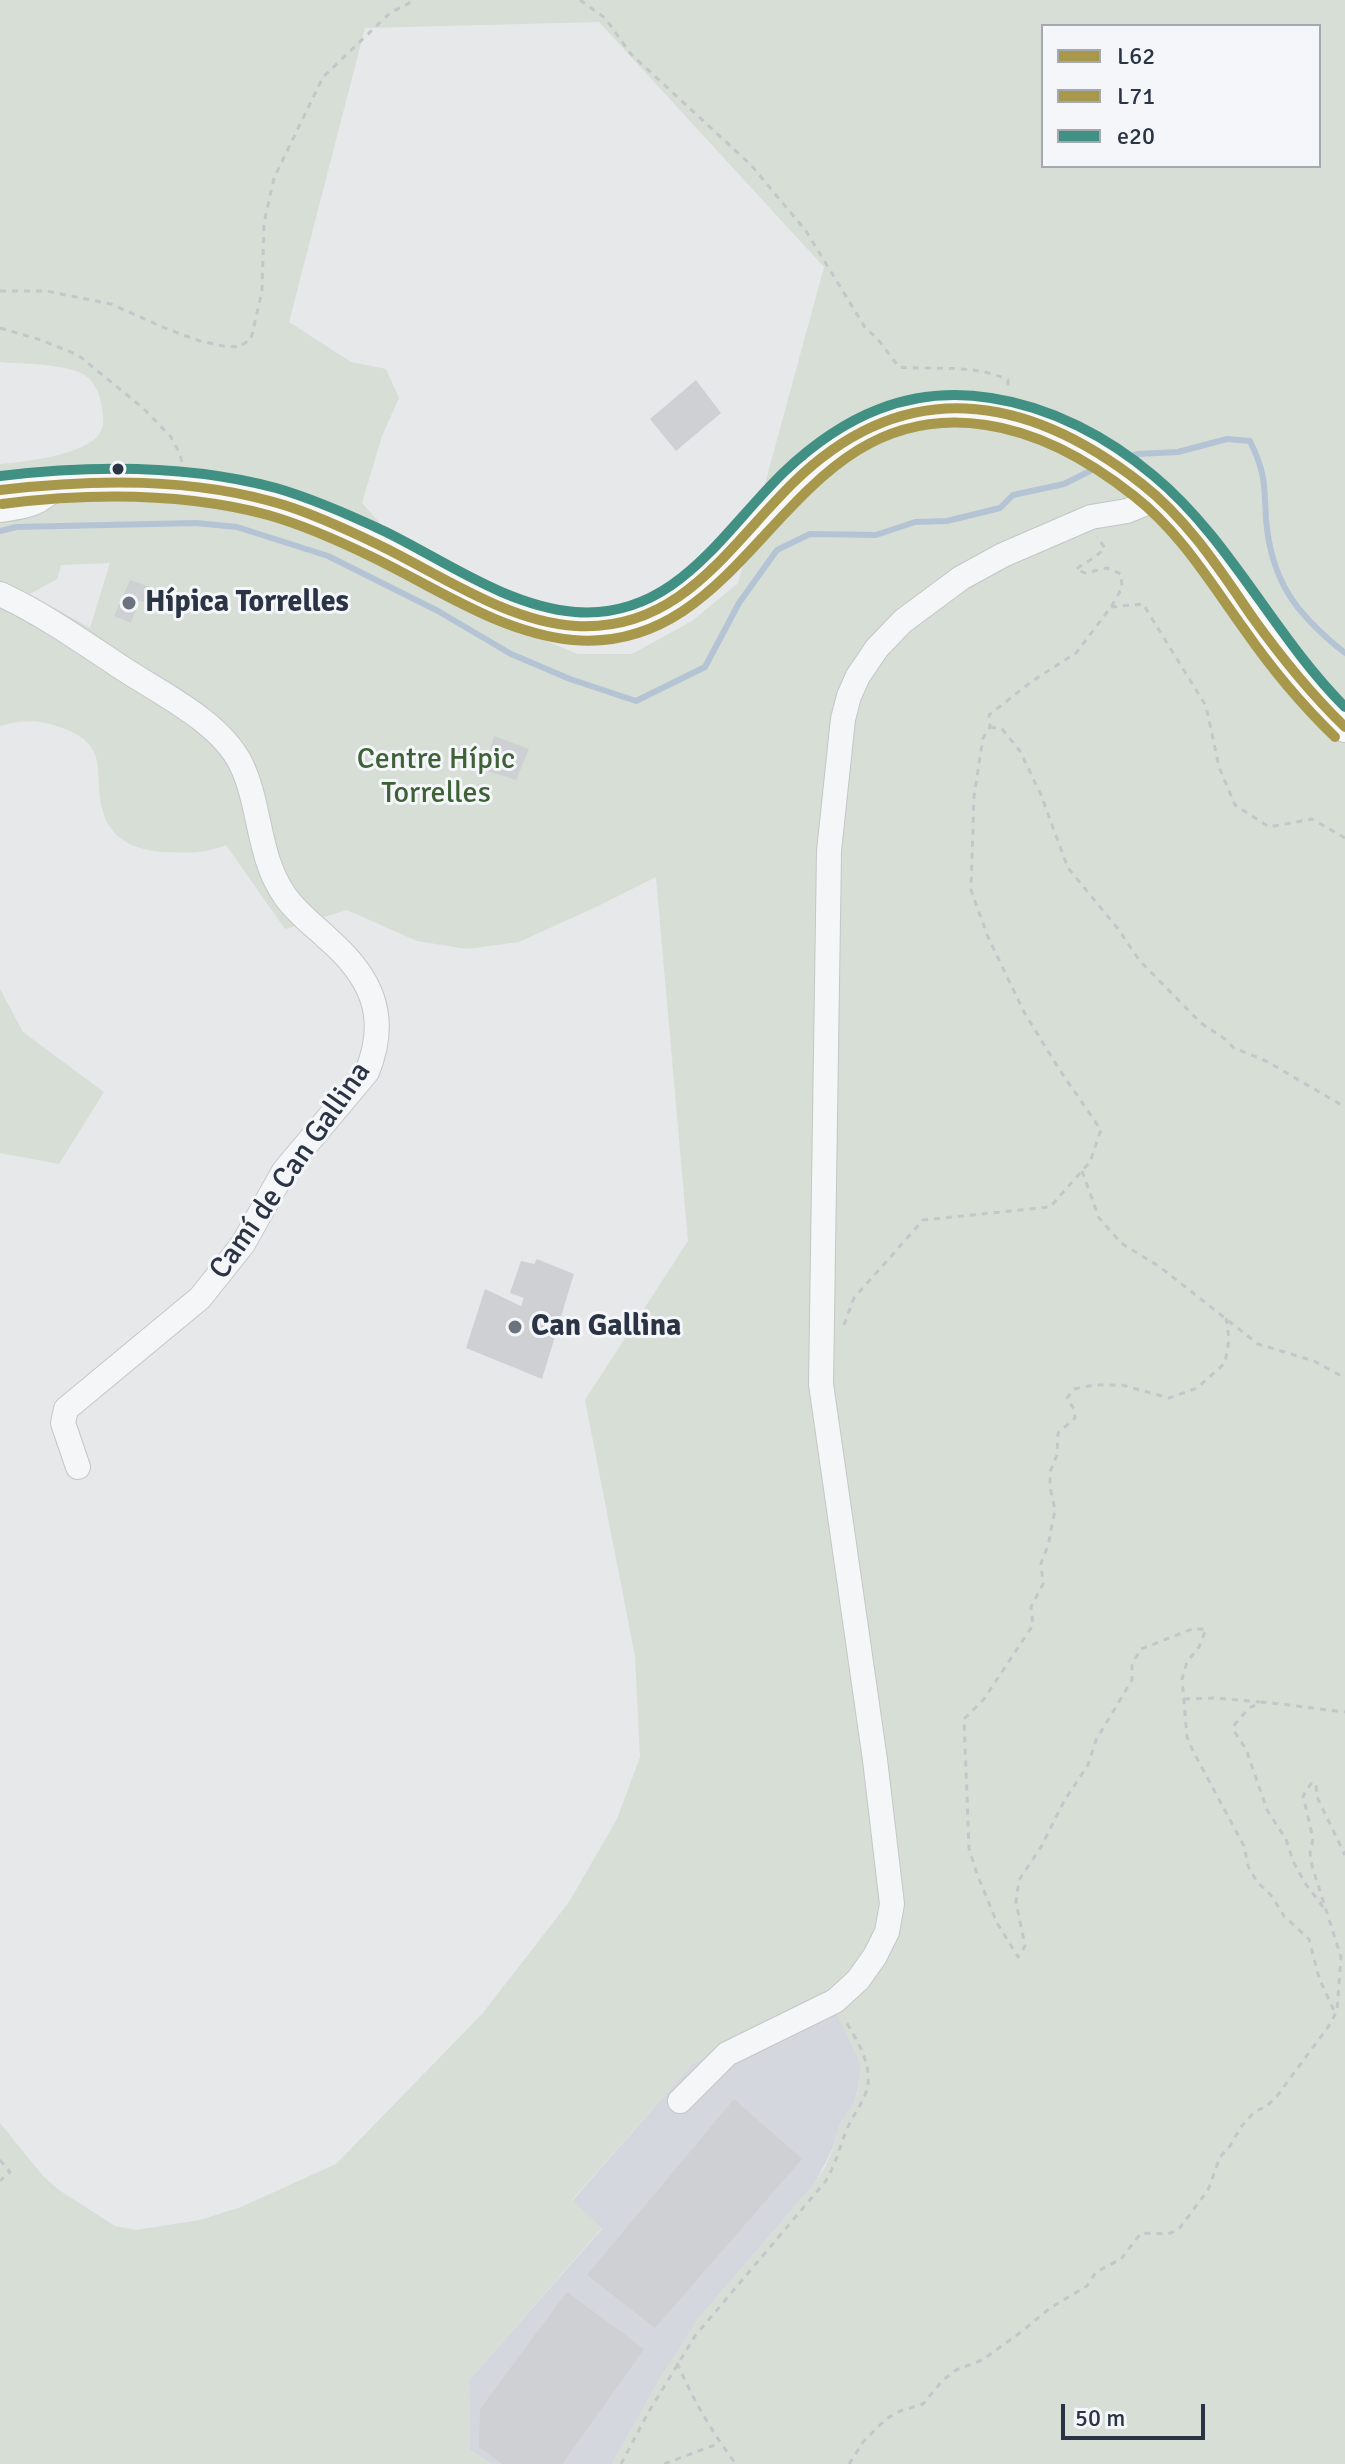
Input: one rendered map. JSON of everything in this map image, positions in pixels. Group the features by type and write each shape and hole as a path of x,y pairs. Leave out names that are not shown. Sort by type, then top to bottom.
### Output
{"main road":[{"path":"0,490 58,484 115,483 224,492 272,502 375,543 512,610 557,624 600,626 645,617 687,593 717,567 795,481 843,441 900,415 943,407 989,409 1046,427 1093,451 1159,498 1192,531 1285,661 1345,727"}],"street":[{"path":"0,510 29,507 48,496 58,484"},
{"path":"680,2101 727,2054 835,2001 849,1991 875,1956 887,1932 892,1904 820,1371 829,851 843,719 849,696 877,648 903,621 977,568 1091,517 1127,511 1159,498"},
{"name":"Camí de Can Gallina","path":"0,594 75,634 218,733 240,763 248,783 260,837 282,891 298,913 359,972 368,985 378,1022 374,1055 367,1072 284,1171 255,1226 231,1260 200,1298 66,1409 63,1423 78,1467"}],"path":[{"path":"0,291 46,291 111,304 167,329 223,346 239,347 251,339 262,291 264,223 274,178 323,77 390,13 415,0"},
{"path":"580,0 605,18 631,54 751,165 806,231 866,329 899,367 994,373 1008,380 1008,413"},
{"path":"0,328 78,355 143,408 171,437 180,454 183,467 181,487"},
{"path":"843,1327 854,1298 923,1220 1050,1207 1090,1162 1101,1130 1024,1012 988,937 971,890 974,796 983,738 990,727 989,715 1031,682 1076,653 1122,588 1121,574 1107,568 1085,573 1076,569 1105,548 1097,536 1077,536 1064,528"},
{"path":"1111,607 1143,604 1175,654 1206,706 1219,767 1235,805 1269,827 1312,819 1345,838"},
{"path":"990,727 1002,729 1020,751 1041,795 1068,868 1119,930 1139,960 1201,1023 1234,1048 1266,1061 1345,1107"},
{"path":"1082,1171 1099,1218 1121,1243 1160,1267 1258,1344 1314,1361 1345,1378"},
{"path":"1226,1318 1229,1339 1225,1363 1197,1388 1169,1398 1122,1385 1094,1385 1074,1389 1067,1398 1074,1409 1075,1418 1058,1433 1057,1455 1050,1472 1055,1510 1048,1546 1041,1563 1043,1584 1031,1607 1033,1625 984,1699 964,1719 969,1848 997,1923 1018,1957 1025,1946 1016,1902 1019,1880 1088,1765 1096,1740 1132,1680 1132,1664 1141,1649 1192,1629 1206,1629 1199,1647 1187,1662 1182,1679 1187,1737 1244,1846 1248,1866 1257,1882 1271,1895 1284,1916 1309,1939 1319,1978 1335,2013"},
{"path":"1184,1699 1216,1698 1345,1712"},
{"path":"1263,1702 1249,1708 1235,1724 1234,1731 1246,1749 1267,1810 1286,1839 1305,1883 1325,1910"},
{"path":"849,2464 863,2442 886,2419 923,2404 956,2370 982,2360 1050,2308 1087,2286 1096,2272 1121,2259 1141,2233 1168,2234 1179,2229 1208,2190 1220,2157 1241,2127 1255,2111 1266,2107 1277,2096 1331,2023 1335,2013 1340,1946 1312,1866 1310,1853 1313,1839 1303,1796 1312,1782 1345,1855"},
{"path":"621,2464 695,2336 825,2182 840,2154 847,2128 865,2097 868,2070 835,2001"},
{"path":"0,2160 10,2172 0,2181"},
{"path":"677,2363 720,2443 736,2464"},
{"path":"664,2464 720,2443"}],"shaded area":[{"path":"813,1998 836,2013 858,2057 861,2071 855,2101 839,2126 834,2146 815,2183 699,2318 658,2382 612,2464 491,2464 470,2450 469,2380 602,2229 572,2201 692,2064"}],"green space":[{"name":"Centre Hípic Torrelles","path":"0,0 1345,0 1345,2464 612,2464 658,2382 699,2318 815,2183 834,2147 839,2126 855,2101 861,2071 858,2057 836,2014 824,2023 812,1998 692,2064 572,2200 602,2228 469,2380 470,2450 491,2464 0,2464 0,2123 43,2176 59,2190 115,2226 136,2230 200,2220 241,2207 336,2164 482,2014 569,1902 617,1819 640,1757 635,1656 585,1400 688,1241 656,877 519,942 467,949 417,941 347,910 285,929 226,845 189,853 166,852 138,847 117,835 104,816 96,756 80,736 52,724 37,722 0,726 0,464 69,452 93,441 103,426 100,398 88,378 81,373 51,366 0,362","holes":["599,22 824,267 738,583 692,621 632,654 578,654 452,603 362,503 382,436 399,398 386,369 351,362 289,322 365,28","110,563 90,628 30,594 57,579 61,565"]},
{"path":"0,989 23,1032 104,1092 59,1164 0,1153"}],"building":[{"path":"696,380 721,413 676,451 650,419"},
{"name":"Hípica Torrelles","path":"130,580 161,591 156,607 139,600 131,623 114,616"},
{"path":"494,736 529,749 516,780 484,770"},
{"name":"Can Gallina","path":"537,1259 574,1274 542,1379 466,1348 485,1289 521,1306 524,1298 510,1293 521,1261 534,1264"},
{"path":"734,2099 802,2159 655,2328 587,2275"},
{"path":"567,2292 644,2349 562,2464 502,2464 479,2447 480,2409"}],"waterway":[{"path":"1124,458 1137,454 1178,452 1227,439 1250,441 1262,471 1269,541 1281,579 1300,611 1345,653"},
{"path":"0,531 16,527 196,523 237,527 328,556 438,611 511,654 570,679 636,701 705,667 739,603 777,550 810,534 876,535 915,522 947,521 1000,508 1013,495 1064,484 1098,467"}],"transit line":[{"name":"e20","path":"0,476 69,470 139,469 242,480 318,502 386,532 477,581 525,601 575,612 610,611 641,602 669,587 694,568 784,472 806,452 854,421 879,409 932,396 991,398 1035,408 1078,426 1118,449 1154,476 1206,529 1296,650 1345,707"},
{"name":"L62","path":"0,490 71,484 143,483 214,489 249,496 332,523 474,595 525,616 576,626 613,624 645,615 699,581 793,483 835,448 878,424 922,411 966,408 1010,415 1054,430 1098,453 1159,498 1202,546 1285,661 1345,727"},
{"name":"L71","path":"2,504 68,498 135,497 235,507 307,528 345,544 494,619 546,636 573,640 635,634 686,609 731,571 815,484 862,448 918,426 986,425 1026,435 1064,451 1100,472 1151,510 1194,558 1276,672 1335,737"}],"place":[{"name":"Hípica Torrelles","path":"129,603"},
{"name":"Can Gallina","path":"515,1327"}]}
